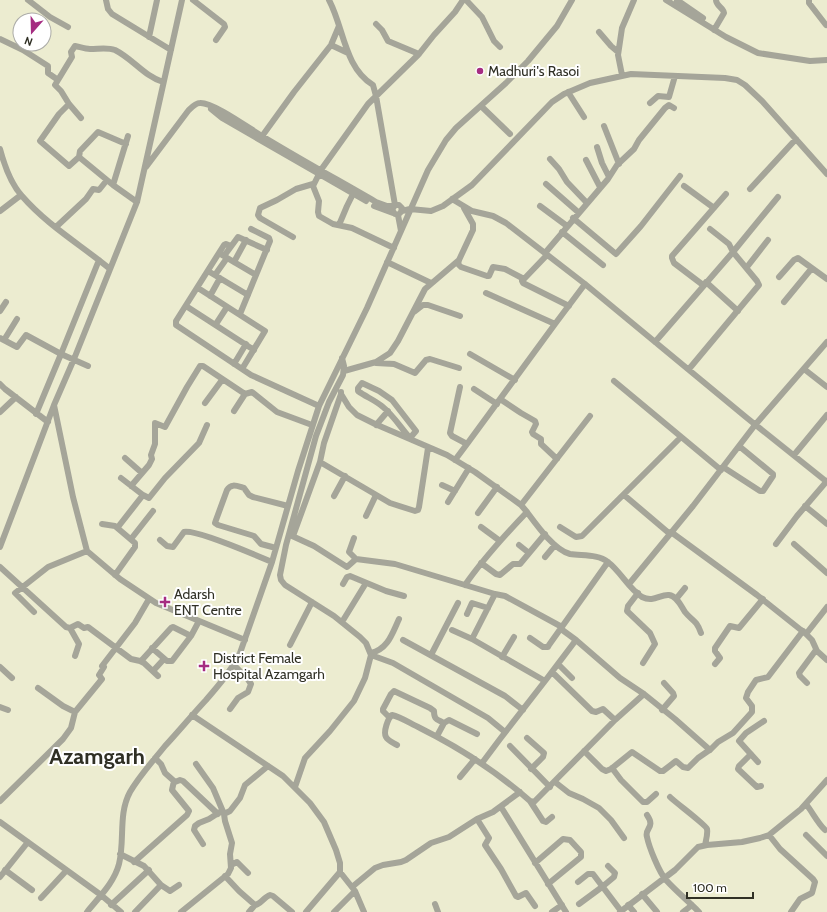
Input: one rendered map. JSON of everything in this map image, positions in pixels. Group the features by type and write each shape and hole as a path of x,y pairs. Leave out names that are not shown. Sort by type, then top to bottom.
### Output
{"street":[{"path":"28,0 50,17 68,28"},
{"path":"106,0 108,9 112,14 171,50"},
{"path":"149,37 157,0"},
{"path":"0,547 54,405 74,360 137,202 182,0"},
{"path":"193,0 224,24 225,27 216,40"},
{"path":"329,0 336,13 348,53 361,74 373,85 386,87"},
{"path":"394,248 352,228 333,224 318,215 319,203 313,188 313,184 359,115 368,104 419,54 455,12 462,0"},
{"path":"466,0 482,17 494,41 500,47"},
{"path":"87,912 115,874 120,854 125,802 131,791 147,767 220,684 234,665 245,640 272,562 312,425 319,406 388,262 410,208 428,170 446,140 456,128 506,84 528,61 557,26 572,0"},
{"path":"622,75 618,52 622,28 634,0"},
{"path":"666,0 726,37 758,52 771,56 810,61 827,60"},
{"path":"677,0 706,20 712,28"},
{"path":"712,28 724,13 723,10 716,4 716,0"},
{"path":"809,0 809,3 826,25"},
{"path":"376,24 382,30 388,41 419,54"},
{"path":"261,138 294,92 331,45 339,26"},
{"path":"599,32 618,52"},
{"path":"0,39 23,50 48,66 48,73 58,80"},
{"path":"331,45 348,53"},
{"path":"81,118 69,104 63,93 55,86 72,57 72,52 76,46 90,49 113,49 151,77 163,82"},
{"path":"144,169 188,111 194,105 199,103 205,104 225,113 261,138 373,205 398,213 410,208 431,211 443,206 472,184 552,102 568,92 590,83 632,74 725,78 741,82 762,101 827,174"},
{"path":"650,104 658,96 669,97 675,76"},
{"path":"373,85 395,206 392,208 398,213"},
{"path":"568,92 584,117"},
{"path":"69,104 59,114 40,141 69,166 78,157 80,151 98,132 126,144"},
{"path":"459,260 458,264 461,267 486,276 489,276 492,269 496,267 505,269 522,278 526,278 578,212 619,164 634,149 639,140 665,108 669,105 674,108"},
{"path":"481,106 510,134"},
{"path":"604,126 619,164"},
{"path":"113,186 128,136"},
{"path":"750,189 796,139"},
{"path":"0,148 13,182 21,195 72,241 110,269"},
{"path":"597,148 609,177"},
{"path":"78,157 113,186 137,202"},
{"path":"550,159 559,169 567,182 587,203"},
{"path":"586,160 600,187"},
{"path":"319,173 376,202 387,206 401,206 398,213 401,231"},
{"path":"573,218 614,253 617,253 641,226 680,176"},
{"path":"56,227 86,199 93,189 99,190 106,180"},
{"path":"293,237 260,218 258,215 260,208 296,189 313,184"},
{"path":"546,184 578,212"},
{"path":"684,186 714,208"},
{"path":"339,225 354,194"},
{"path":"726,194 672,258 674,263 705,283 738,311"},
{"path":"0,211 21,195"},
{"path":"654,342 733,252 778,197"},
{"path":"452,199 464,208 502,220 585,284 827,482 805,506 776,544"},
{"path":"540,206 567,226"},
{"path":"344,371 374,363 390,353 398,341 423,292 431,283 459,260 473,230 473,224 464,208"},
{"path":"240,314 270,241 269,238 251,229"},
{"path":"689,369 759,285 747,267 733,252 728,243 710,229"},
{"path":"562,232 604,265"},
{"path":"267,250 238,237 223,256 208,271 176,321 176,325 257,378 319,406"},
{"path":"234,262 246,240"},
{"path":"747,267 768,240"},
{"path":"223,256 256,275"},
{"path":"210,296 218,277 223,256"},
{"path":"779,277 796,258 800,259 827,279"},
{"path":"36,414 99,260"},
{"path":"388,262 431,283"},
{"path":"784,302 812,268"},
{"path":"208,271 248,296"},
{"path":"522,278 523,283 569,306"},
{"path":"456,460 585,284"},
{"path":"198,288 265,331 242,369"},
{"path":"486,292 555,324"},
{"path":"0,311 6,302"},
{"path":"413,312 428,304 460,316"},
{"path":"186,306 254,350"},
{"path":"216,324 228,307"},
{"path":"17,320 2,339 17,347 26,335 61,354 88,366"},
{"path":"629,584 722,469 755,424 827,342"},
{"path":"234,364 246,344"},
{"path":"470,354 515,380"},
{"path":"295,787 305,758 354,701 365,678 371,654 366,643 342,622 285,584 281,578 280,572 316,436 329,402 344,371 342,358"},
{"path":"374,363 394,364 415,372 426,360 430,359 459,368"},
{"path":"131,486 149,465 152,459 151,455 155,444 154,423 165,427 200,366 203,366 245,394"},
{"path":"804,369 827,386"},
{"path":"205,403 222,380"},
{"path":"614,381 722,469 760,491 763,491 773,474 739,446"},
{"path":"362,383 379,391 395,403 416,431 411,439 388,411 358,391 358,388 362,383"},
{"path":"0,384 48,422"},
{"path":"338,385 341,394 352,411 376,425 445,454 469,468 521,505 555,545 565,552 594,557 608,562 638,593 647,598 656,599 667,595 672,596 683,606 686,612 697,623 701,633"},
{"path":"460,387 450,433 452,436 467,444"},
{"path":"474,389 535,421 536,424 532,432 533,434 541,439 541,444 556,459"},
{"path":"234,411 245,394 252,392 276,412 312,425"},
{"path":"291,535 320,462 324,443 341,394"},
{"path":"0,412 16,397"},
{"path":"54,405 73,497 87,551 115,575 149,599 245,640"},
{"path":"376,425 388,411"},
{"path":"794,456 827,415"},
{"path":"521,505 590,416"},
{"path":"120,478 149,498 165,478 199,443 207,425"},
{"path":"560,527 576,537 580,537 681,437"},
{"path":"320,462 395,506 415,511 418,510 428,448"},
{"path":"125,458 142,473"},
{"path":"448,502 469,468"},
{"path":"334,496 345,476"},
{"path":"276,548 262,544 254,536 215,523 226,490 233,485 244,488 249,495 253,497 288,506"},
{"path":"442,485 455,491"},
{"path":"478,513 497,487"},
{"path":"118,527 143,495"},
{"path":"366,516 376,495"},
{"path":"624,495 670,533 763,599 812,640 816,650 827,660"},
{"path":"805,506 827,524"},
{"path":"131,539 153,511"},
{"path":"465,585 481,563 527,512"},
{"path":"102,524 110,524 118,527 135,543 135,547 115,575"},
{"path":"482,527 500,541"},
{"path":"160,540 167,546 173,548 184,532 189,532 272,562"},
{"path":"481,563 496,574 500,575 513,564 520,564 545,534"},
{"path":"291,535 314,546 344,566 348,567 356,559"},
{"path":"354,538 349,552 356,559 395,564 505,596 562,628 620,678 644,694 710,750"},
{"path":"794,544 827,573"},
{"path":"519,545 529,553"},
{"path":"545,557 555,545"},
{"path":"34,612 15,593 52,565 87,551"},
{"path":"530,638 543,646 548,647 608,562"},
{"path":"0,567 66,627 70,628 79,644 75,656"},
{"path":"268,574 281,578"},
{"path":"343,584 348,576 404,596"},
{"path":"342,622 366,583"},
{"path":"676,599 685,588"},
{"path":"638,593 628,606 627,611 650,633 655,644 643,663"},
{"path":"472,639 495,594"},
{"path":"0,801 63,739 71,728 76,712 102,679 99,675 104,667 102,666 135,623 149,599"},
{"path":"715,664 720,658 715,651 715,648 730,626 739,628 763,599"},
{"path":"290,645 312,602"},
{"path":"466,614 472,602 488,608"},
{"path":"431,655 458,603"},
{"path":"584,751 603,770 607,771 632,752 660,771 663,771 676,760 686,769 718,742 735,732 752,712 753,708 747,700 748,692 756,680 768,677 827,607"},
{"path":"371,654 378,651 386,644 399,619"},
{"path":"152,648 164,659 172,661 191,636 199,621"},
{"path":"70,628 78,624 84,628 88,627 133,660 141,661 158,676"},
{"path":"141,661 173,627 191,636"},
{"path":"452,630 472,639 545,681"},
{"path":"502,657 514,637"},
{"path":"403,640 505,696 523,710"},
{"path":"482,763 576,640"},
{"path":"807,683 800,676 800,673 816,650"},
{"path":"371,654 393,663 488,718 505,732"},
{"path":"153,671 164,659"},
{"path":"558,664 572,678"},
{"path":"230,709 238,698 248,692 251,684 234,665"},
{"path":"0,667 12,678"},
{"path":"552,672 592,711 596,712 604,709 615,720"},
{"path":"662,710 674,696 664,683"},
{"path":"38,688 59,703 76,712"},
{"path":"389,717 383,710 394,691 433,709 435,718 444,723"},
{"path":"530,801 534,802 537,800 615,720 644,694"},
{"path":"0,707 8,710"},
{"path":"192,715 283,776 310,803 324,822 340,862 340,872 353,889 364,912"},
{"path":"389,717 394,715 437,736 482,763 530,801 543,821 546,822 552,817"},
{"path":"748,716 758,724"},
{"path":"389,717 385,734 397,745"},
{"path":"437,736 447,720 452,720 478,734"},
{"path":"758,762 740,742 740,739 764,721"},
{"path":"526,738 544,753 543,757 531,769"},
{"path":"510,746 550,787"},
{"path":"751,754 739,766 738,770 757,787 761,786"},
{"path":"155,758 161,764 165,773 175,782"},
{"path":"460,777 475,759"},
{"path":"181,912 226,876 231,869 230,854 232,843 225,821 213,788 196,764"},
{"path":"203,844 194,827 197,824 230,811 240,798 244,785 268,766"},
{"path":"612,768 621,780 643,802 656,794"},
{"path":"134,862 188,813 188,809 172,790 175,782 180,780 183,781 222,813"},
{"path":"578,882 590,873 593,874 621,911 675,870 698,847 742,842 769,835 806,804 827,780"},
{"path":"555,782 569,793 599,808 611,820 624,838"},
{"path":"334,912 353,889 375,868 406,860 431,843 449,837 476,819 501,808 520,792"},
{"path":"670,797 688,813 705,825 707,830 705,845"},
{"path":"806,804 825,830"},
{"path":"501,808 566,912"},
{"path":"647,815 651,822 646,836 665,878 699,912"},
{"path":"476,819 489,838 485,845 502,869 516,896 518,897 526,893 535,906"},
{"path":"0,822 101,895 121,912"},
{"path":"806,834 827,856"},
{"path":"769,835 780,849 815,882 812,893 800,899 791,912"},
{"path":"536,863 563,839 570,840 581,852 581,856 548,884"},
{"path":"0,877 28,842"},
{"path":"120,854 144,866 161,885 170,891 179,885"},
{"path":"231,865 237,862 248,873"},
{"path":"579,904 615,875 608,866"},
{"path":"5,870 32,890"},
{"path":"41,898 66,870"},
{"path":"112,905 149,870"},
{"path":"306,912 340,872"},
{"path":"226,876 239,891 255,905"},
{"path":"135,912 161,885"},
{"path":"642,894 657,912"},
{"path":"249,912 255,905 258,905 265,897 270,895 292,912"},
{"path":"435,904 438,912"},
{"path":"628,905 634,912"},
{"path":"683,912 692,905"},
{"path":"552,912 562,906"}],"place":[{"name":"Madhuri's Rasoi","path":"480,71"},
{"name":"Adarsh ENT Centre","path":"165,602"},
{"name":"District Female Hospital Azamgarh","path":"204,666"}],"district":[{"name":"Azamgarh","path":"97,756"}]}
